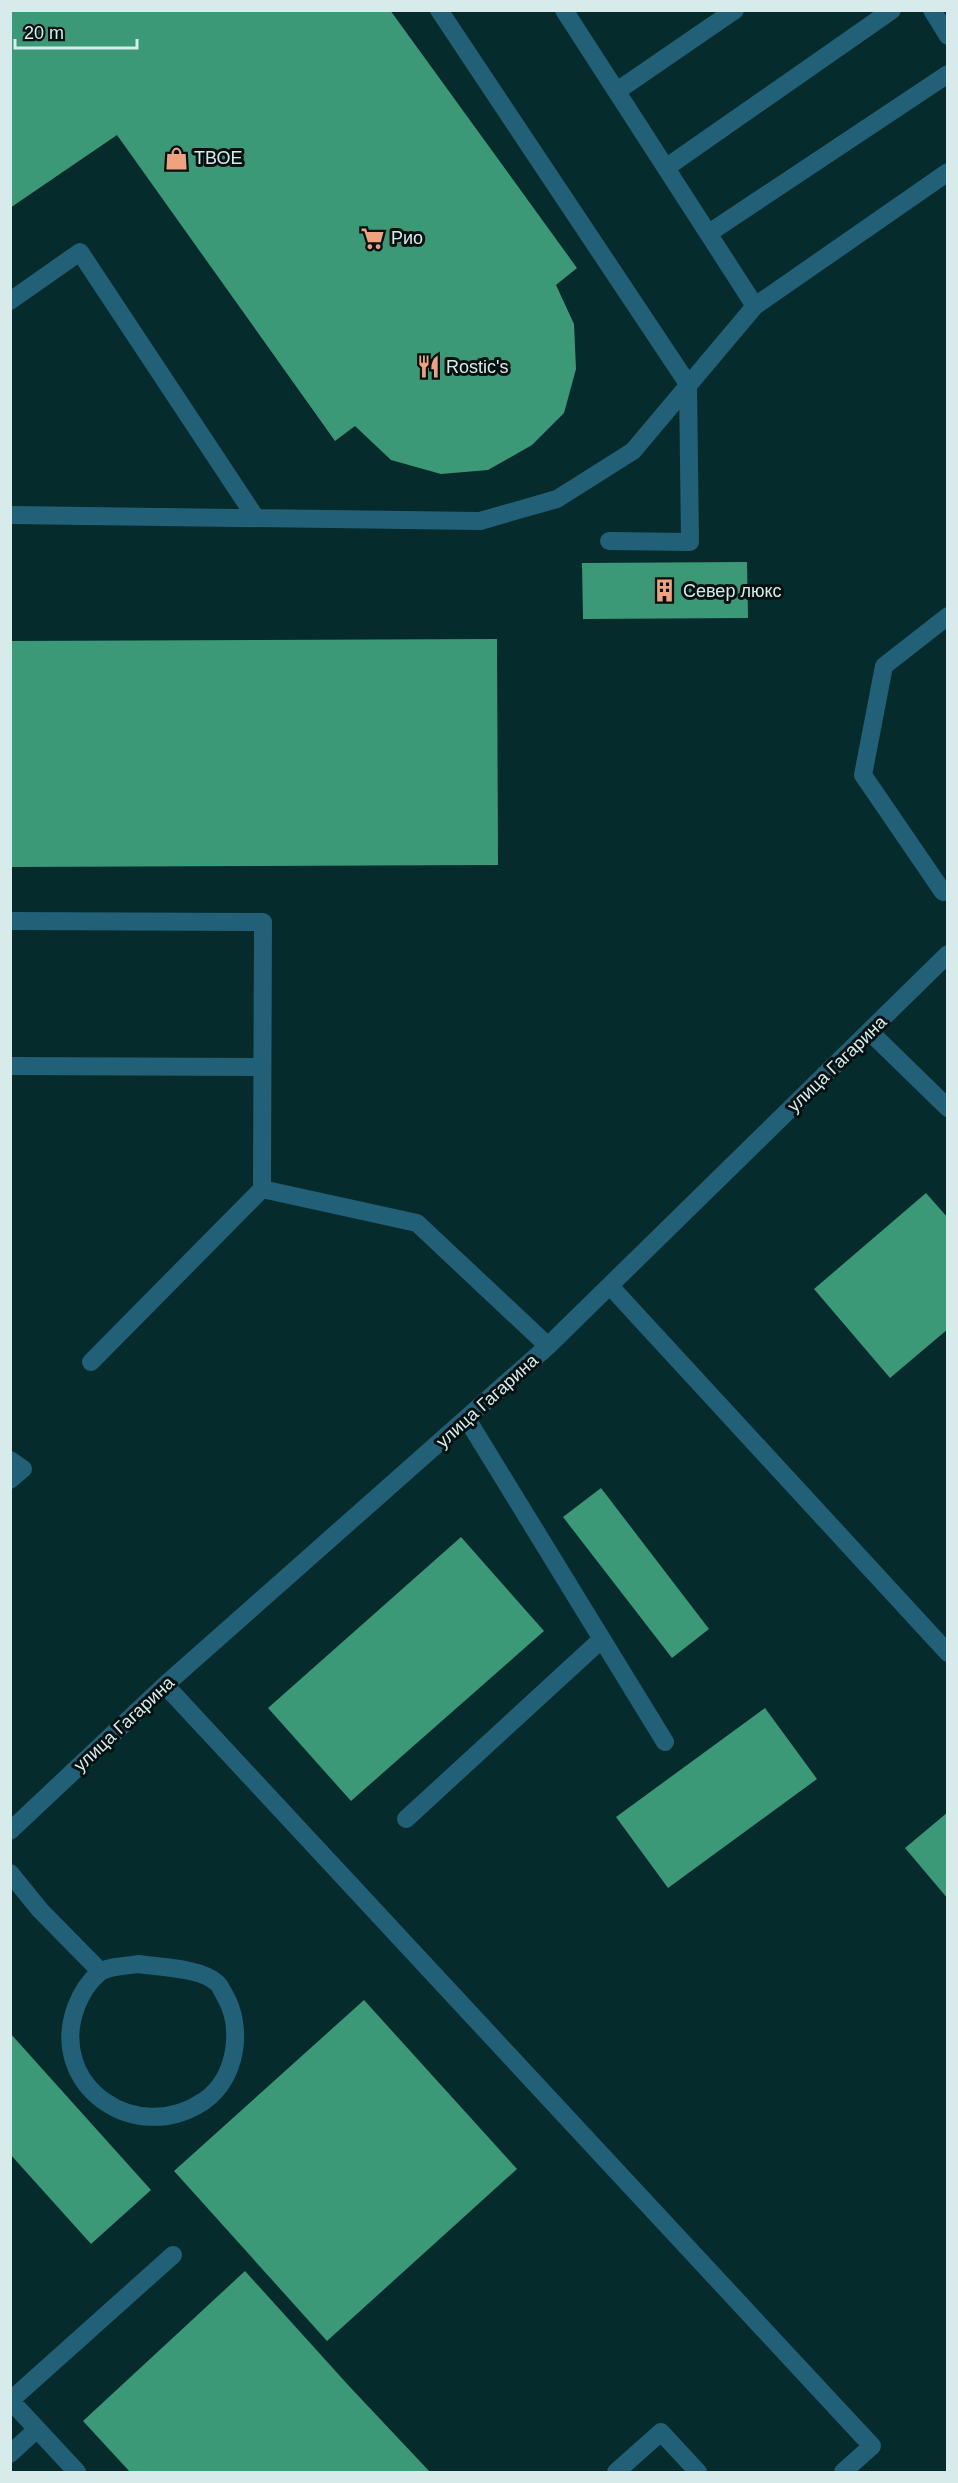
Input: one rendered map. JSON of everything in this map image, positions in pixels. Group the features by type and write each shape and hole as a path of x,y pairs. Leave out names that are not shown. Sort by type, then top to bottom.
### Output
{"street":[{"path":"439,10 688,384 690,542 609,541"},
{"path":"616,91 735,10"},
{"path":"667,167 892,10"},
{"path":"932,10 948,36"},
{"path":"565,11 755,306"},
{"path":"709,233 948,74"},
{"path":"10,515 480,521 557,499 633,452 755,306 948,172"},
{"path":"10,301 80,252 256,518"},
{"path":"945,895 863,775 885,666 948,616"},
{"path":"945,895 948,869"},
{"path":"10,921 263,922 262,1189 91,1362"},
{"name":"улица Гагарина","path":"10,1831 165,1685 548,1346 948,954"},
{"path":"870,1032 948,1108"},
{"path":"10,1066 261,1067"},
{"path":"262,1189 417,1222 548,1346"},
{"path":"610,1286 948,1653"},
{"path":"467,1419 665,1742"},
{"path":"10,1460 24,1468 10,1480"},
{"path":"406,1819 602,1639"},
{"path":"165,1685 872,2446 843,2472"},
{"path":"10,1873 40,1910 100,1971"},
{"path":"138,1964 202,1974 218,1983 231,2005 236,2031 234,2056 223,2081 206,2100 180,2114 152,2119 123,2113 99,2098 86,2084 80,2076 71,2049 71,2020 81,1993 100,1971 138,1964"},
{"path":"77,2472 11,2400 173,2255"},
{"path":"10,2454 37,2429"},
{"path":"616,2472 661,2432 698,2472"}],"building":[{"name":"Рио","path":"10,10 390,10 577,268 556,285 574,324 576,369 564,413 532,445 488,470 441,474 391,460 355,426 335,441 117,135 10,208"},
{"name":"Север люкс","path":"747,562 748,618 583,619 582,563"},
{"path":"497,639 498,865 10,867 10,641"},
{"path":"926,1193 948,1218 948,1329 890,1378 814,1289"},
{"path":"601,1488 709,1629 672,1658 563,1517"},
{"path":"461,1537 544,1631 351,1801 268,1708"},
{"path":"765,1708 817,1779 668,1888 616,1817"},
{"path":"948,1812 948,1899 905,1848"},
{"path":"364,2000 517,2169 327,2341 174,2171"},
{"path":"10,2033 151,2190 91,2244 10,2154"},
{"path":"245,2271 430,2472 130,2472 83,2421"}],"place":[{"name":"ТВОЕ","path":"176,158"},
{"name":"Рио","path":"373,238"},
{"name":"Rostic's","path":"428,367"},
{"name":"Север люкс","path":"665,591"}]}
